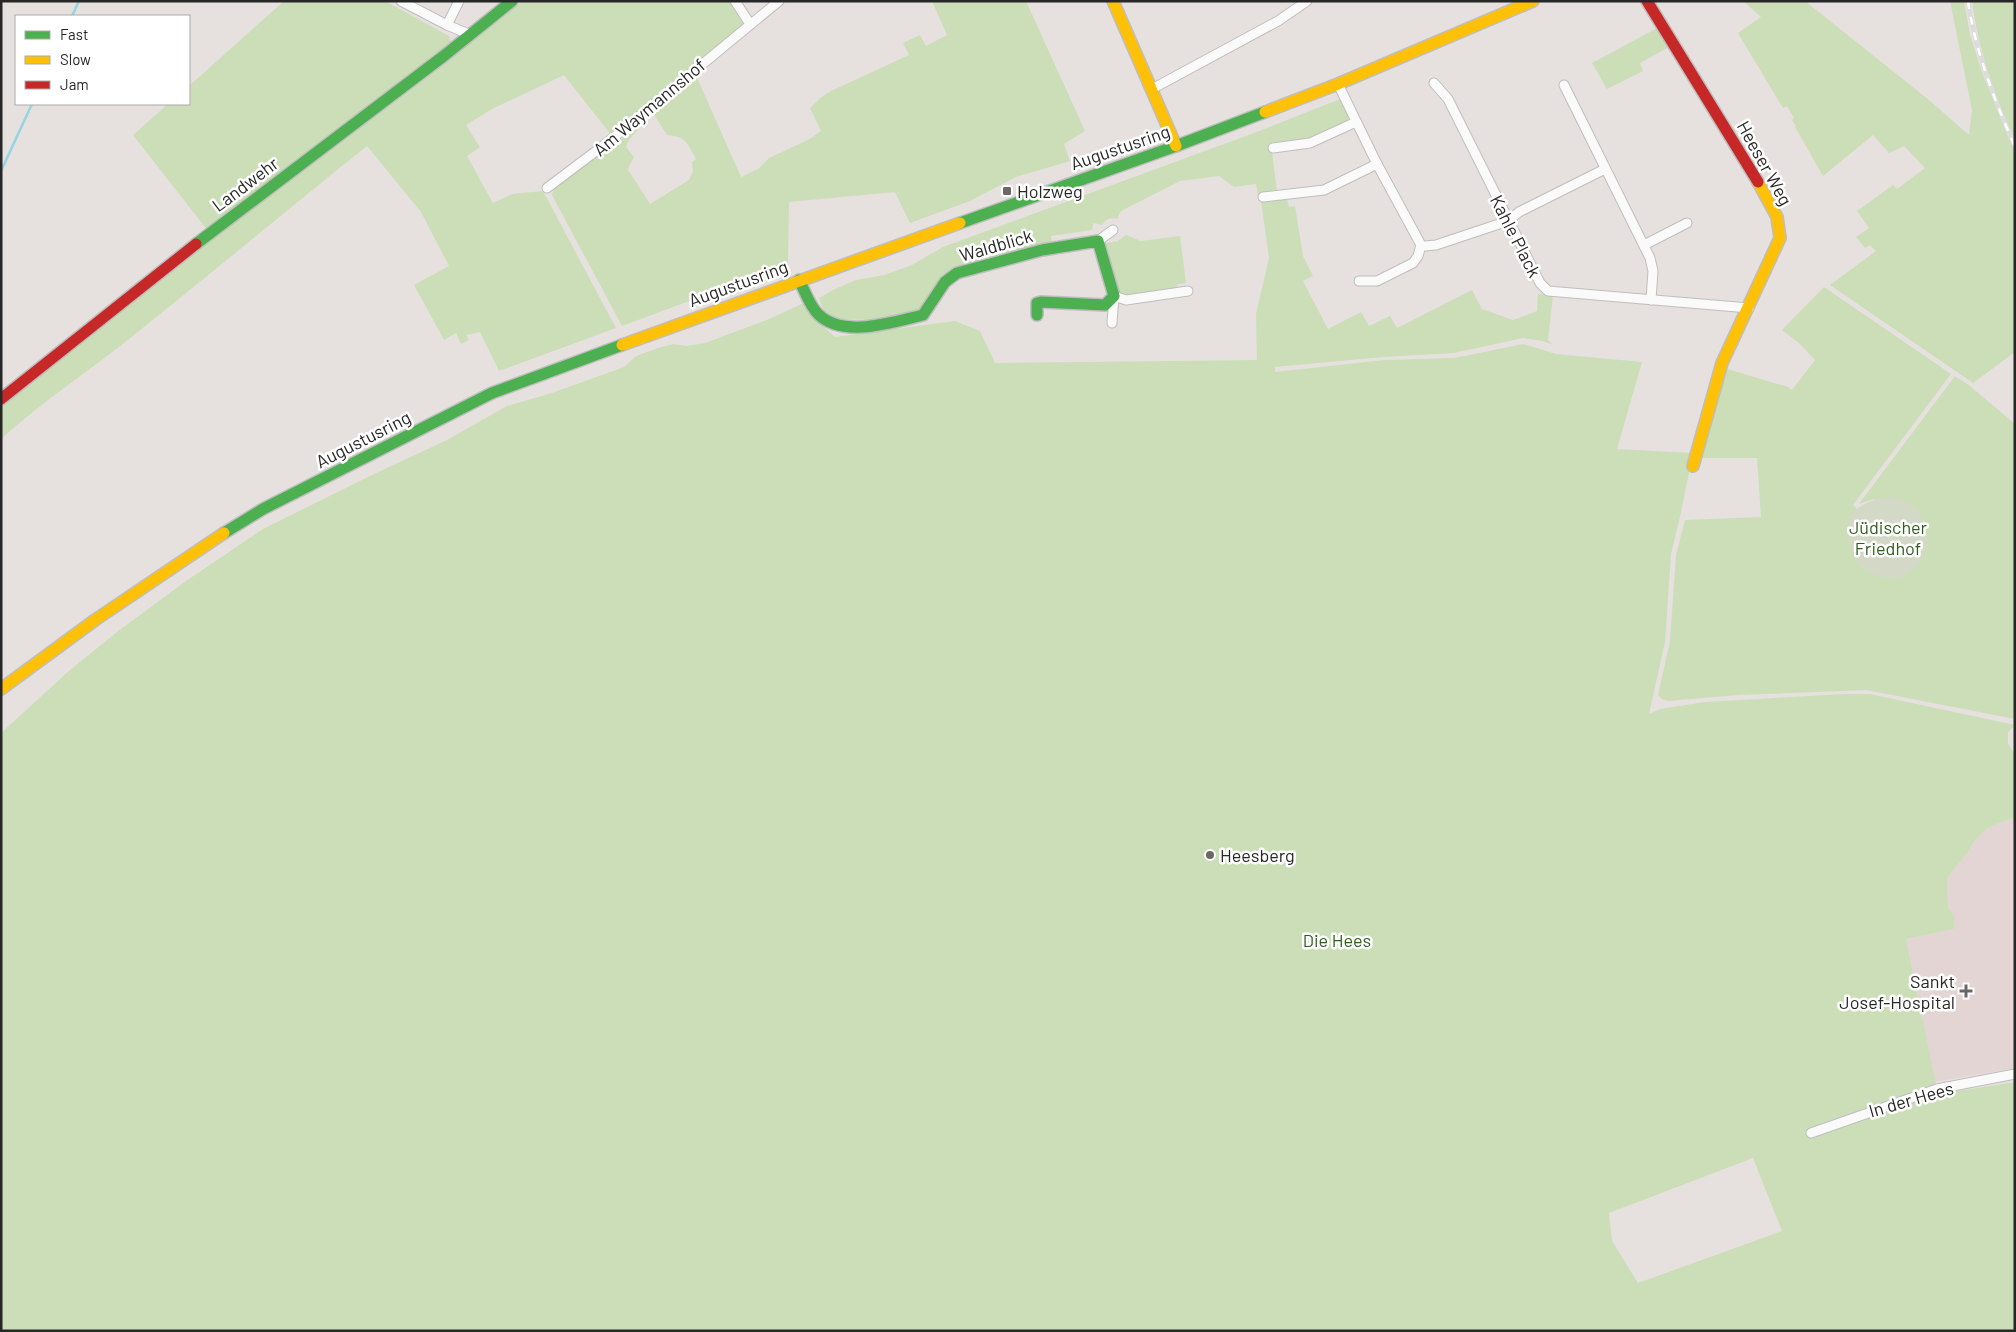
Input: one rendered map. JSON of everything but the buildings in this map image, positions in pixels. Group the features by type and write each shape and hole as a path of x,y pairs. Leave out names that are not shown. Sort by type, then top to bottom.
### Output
{"street":[{"path":"401,1 471,35"},
{"path":"447,25 459,1"},
{"name":"Landwehr","path":"1,399 210,232 471,35 512,1"},
{"path":"735,1 750,24"},
{"name":"Am Waymannshof","path":"547,188 608,142 779,1"},
{"path":"1114,1 1176,146"},
{"path":"1152,89 1278,21 1308,1"},
{"name":"Augustusring","path":"1,689 95,620 176,564 263,509 492,393 800,280 1176,146 1338,84 1533,1"},
{"name":"Heeser Weg","path":"1647,1 1764,191 1777,217 1780,238 1722,363 1693,466"},
{"name":"Kahle Plack","path":"1434,83 1448,99 1540,283 1548,291 1749,308"},
{"path":"1338,84 1377,164 1420,245 1418,256 1413,263 1376,281 1359,281"},
{"path":"1564,86 1644,245 1653,271 1651,300"},
{"path":"1273,148 1310,143 1356,122"},
{"path":"1263,197 1324,190 1377,164"},
{"path":"1420,245 1436,245 1508,221 1518,212 1605,169"},
{"path":"1644,245 1687,223"},
{"name":"Waldblick","path":"800,280 818,314 829,324 848,328 923,315 930,309 939,291 949,278 966,270 1031,251 1098,241 1113,230"},
{"path":"1098,241 1114,296 1112,323"},
{"path":"1114,296 1126,300 1188,291"},
{"path":"1037,315 1037,304 1041,302 1098,305 1105,304 1114,296"},
{"name":"In der Hees","path":"1810,1133 1937,1089 2015,1074"}],"shaded area":[{"name":"Sankt Josef-Hospital","path":"2015,817 2015,1068 1935,1082 1906,939 1954,929 1955,918 1948,907 1947,878 1976,839 1989,827"}],"green space":[{"path":"284,1 385,1 449,36 451,42 422,69 208,231 133,135 167,105 190,105 190,85"},
{"path":"523,1 731,1 743,19 744,25 612,136 564,75 494,108 466,125 480,147 467,156 493,203 512,194 543,191 616,328 499,371 480,332 466,335 469,340 461,344 456,333 444,340 414,285 449,266 421,212 367,146 126,341 1,439 1,402 180,259"},
{"path":"932,1 1026,1 1085,131 1064,144 1070,161 1016,177 970,201 910,223 895,192 789,202 788,266 622,326 552,195 554,187 634,124 640,124 626,147 634,157 628,170 650,204 689,180 693,171 692,162 696,159 683,139 667,135 651,110 695,73 741,177 758,169 769,158 808,140 821,131 810,108 820,98 831,91 909,55 903,43 920,35 926,46 947,35"},
{"path":"1743,1 1805,1 1929,100 1969,135 1972,110 1950,1 1964,1 1970,35 1983,75 2015,152 2015,352 1973,383 1830,285 1876,251 1870,245 1865,248 1856,237 1869,228 1857,211 1893,185 1897,189 1925,168 1904,146 1889,153 1873,135 1823,176 1795,127 1792,120 1794,118 1787,106 1783,108 1738,33 1761,17"},
{"path":"1972,1 2015,1 2015,139 2000,106 1988,72 1978,36"},
{"path":"1659,27 1671,46 1640,63 1643,71 1607,89 1592,63"},
{"path":"1340,99 1349,113 1348,120 1316,138 1272,152 1277,192 1258,195 1256,184 1234,187 1219,176 1180,181 1121,211 1117,219 1108,219 1102,225 1093,223 1092,230 1051,236 1052,242 1002,254 953,270 922,310 860,320 848,320 829,315 824,310 819,298 856,280 884,275 912,265 943,247 1254,133"},
{"name":"Die Hees","path":"1280,197 1287,199 1289,207 1295,206 1303,256 1313,276 1303,281 1328,329 1361,312 1369,326 1390,316 1397,328 1472,290 1482,309 1513,320 1537,311 1538,294 1553,295 1548,340 1553,345 1543,341 1523,338 1454,353 1275,367 1275,372 1384,360 1455,358 1523,344 1556,354 1642,362 1617,449 1693,453 1671,554 1665,642 1649,714 1660,709 1705,702 1870,694 2015,725 2008,732 2008,744 2015,754 2015,817 1989,827 1976,839 1947,878 1948,907 1955,918 1954,929 1906,939 1938,1094 2015,1082 2015,1331 1,1331 1,733 70,670 117,632 186,581 263,529 447,440 507,406 552,393 624,367 636,356 661,347 673,344 687,346 705,343 769,319 806,302 817,321 835,337 955,321 980,331 995,363 1257,360 1256,314 1269,258 1261,200","holes":["1753,1158 1782,1231 1638,1283 1612,1241 1609,1213"]},
{"path":"1126,235 1141,241 1180,236 1186,283 1178,284 1176,289 1126,296 1118,294 1104,246 1106,243 1118,241"},
{"path":"1824,287 1951,374 1853,505 1857,509 1850,520 1857,563 1878,575 1889,577 1902,576 1874,499 1859,504 1955,376 1970,386 2015,424 2015,719 1866,690 1739,695 1668,701 1658,695 1670,641 1676,555 1685,520 1761,517 1757,458 1699,458 1724,368 1788,387 1792,390 1815,360 1800,344 1782,330"},
{"name":"Jüdischer Friedhof","path":"1889,497 1907,502 1919,513 1925,526 1927,540 1924,553 1917,565 1907,574 1895,578 1878,576 1857,563 1849,538 1848,527 1850,518 1863,505 1874,500"}],"waterway":[{"path":"72,15 79,1"},
{"path":"1,171 32,105"}],"railway":[{"path":"1968,1 1975,38 1981,57 1993,94 2015,147"}],"traffic: fast":[{"path":"196,244 445,55 512,1"},
{"path":"960,223 1176,146 1265,112"},
{"path":"799,280 815,310 828,322 841,326 869,326 923,315 945,282 957,273 1042,250 1098,241 1114,296 1105,305 1041,302 1037,303 1037,315"},
{"path":"224,533 263,509 492,393 622,345"}],"traffic: slow":[{"path":"1113,1 1176,146"},
{"path":"1265,112 1338,84 1533,1"},
{"path":"1693,466 1722,363 1780,238 1777,217 1758,182"},
{"path":"622,345 960,223"},
{"path":"1,689 95,620 224,533"}],"traffic: jam":[{"path":"1647,1 1758,182"},
{"path":"1,399 196,244"}],"place":[{"name":"Holzweg","path":"1007,191"},
{"name":"Heesberg","path":"1210,855"},
{"name":"Sankt Josef-Hospital","path":"1966,991"}]}
